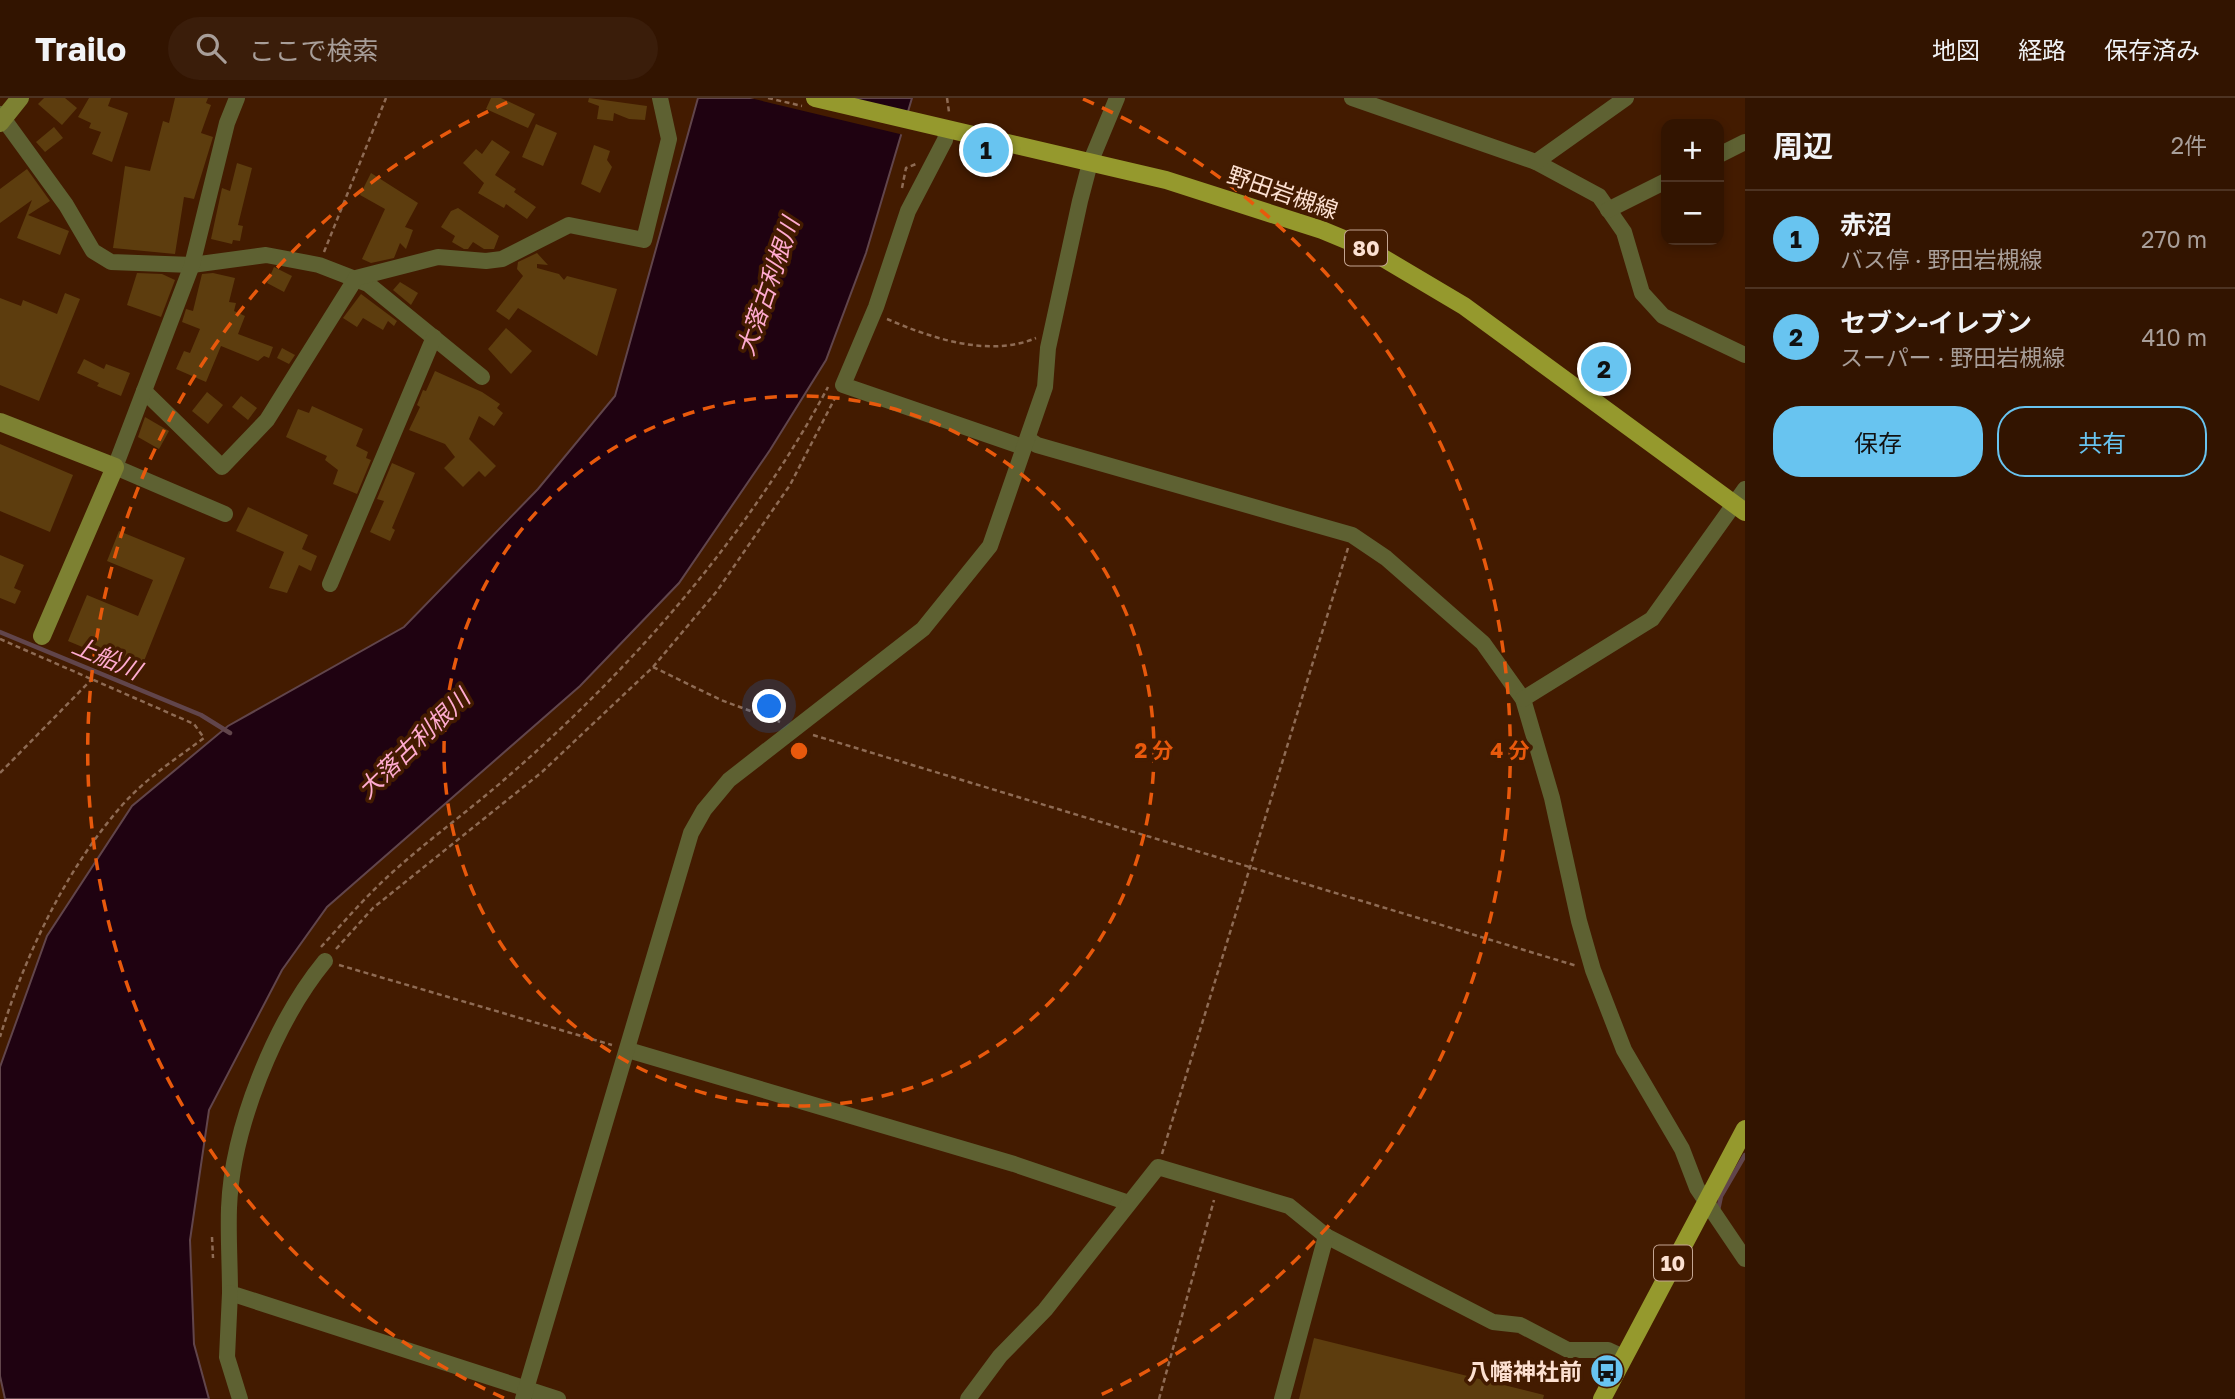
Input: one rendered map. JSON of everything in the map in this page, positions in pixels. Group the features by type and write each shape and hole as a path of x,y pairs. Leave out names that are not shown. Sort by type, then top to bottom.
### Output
{"main road":[{"name":"野田岩槻線","path":"815,98 1090,163 1236,201 1368,249 1464,306 1741,502"},
{"name":"10","path":"1602,1399 1745,1129"}],"street":[{"path":"20,98 2,118 66,205 93,251 111,262 192,265 266,255 319,265 368,284 482,377"},
{"path":"42,636 115,467 192,265 227,123 237,98"},
{"path":"144,391 222,467 267,420 356,278 438,257 470,261 502,259 569,225 644,240 669,139 660,98"},
{"path":"524,1395 691,833 704,810 729,780 923,629 990,546 1045,387 1052,331 1090,163 1117,98"},
{"path":"1352,98 1536,162 1599,196 1624,232 1642,293 1663,316 1745,355"},
{"path":"1536,162 1626,98"},
{"path":"947,129 945,140 908,211 873,313 835,386 1025,443 1352,535 1386,558 1483,643 1522,699 1552,798 1578,921 1593,970 1624,1051 1664,1115 1706,1201 1745,1259"},
{"path":"1724,152 1745,142"},
{"path":"1608,210 1664,182"},
{"path":"330,584 434,337"},
{"path":"0,422 225,514"},
{"path":"1522,699 1652,619 1741,502"},
{"path":"240,1399 228,1357 229,1205 250,1105 283,1024 304,988 325,961"},
{"path":"628,1050 1013,1164 1129,1203"},
{"path":"968,1399 1000,1356 1045,1310 1158,1167 1289,1206 1326,1236 1493,1322 1520,1325 1568,1350 1608,1350 1623,1357"},
{"path":"1282,1399 1326,1236"},
{"path":"230,1293 524,1395 558,1399"}],"path":[{"path":"319,265 386,98"},
{"path":"900,193 906,168 935,156"},
{"path":"873,313 939,337 978,345 1005,347 1052,331"},
{"path":"628,1050 325,961 373,908 542,772 653,667 717,591 783,495 835,386"},
{"path":"348,917 383,881 514,771 660,627 759,497 835,386"},
{"path":"1158,1167 1352,535"},
{"path":"0,639 194,724 204,738 153,775 118,808 82,858 57,903 12,999 0,1037"},
{"path":"653,667 721,700 796,728 1593,970"},
{"path":"0,773 93,678"},
{"path":"1159,1399 1218,1186"}],"water":[{"name":"大落古利根川","path":"698,98 912,98 866,253 826,360 770,450 679,583 580,686 327,907 282,970 209,1110 190,1240 194,1344 209,1399 5,1399 0,1376 0,1067 47,936 132,806 228,726 404,627 538,489 615,396"}],"pier":[{"path":"750,98 844,98 911,114 904,135"}],"building":[{"path":"44,98 65,98 77,108 62,125 38,104"},
{"path":"89,98 111,98 108,106 128,113 112,162 92,154 101,132 89,128 91,123 78,117"},
{"path":"175,98 208,98 206,103 211,105 201,133 213,137 194,199 184,197 175,254 113,248 125,166 150,171 163,121 169,123"},
{"path":"491,98 501,98 535,114 528,128 486,109"},
{"path":"589,98 647,106 645,120 629,119 614,113 613,121 597,119 599,106 588,102"},
{"path":"536,124 557,133 543,166 522,157"},
{"path":"54,127 63,138 45,152 36,142"},
{"path":"492,140 510,152 495,175 536,207 527,219 506,204 504,208 478,193 484,183 463,163 476,149 482,154"},
{"path":"594,145 610,151 607,160 612,167 600,193 581,184"},
{"path":"237,163 252,168 238,225 243,226 240,241 233,240 232,244 211,239 222,188 230,191"},
{"path":"27,169 50,201 28,215 69,231 60,255 17,238 32,200 0,223 0,189"},
{"path":"371,173 418,203 405,227 413,230 406,249 400,243 394,258 371,263 362,259 385,209 360,195"},
{"path":"458,208 499,236 494,249 484,249 473,242 468,249 464,249 452,242 455,236 441,227 451,211"},
{"path":"537,253 548,265 537,264 537,268 559,274 564,280 567,276 617,289 597,356 518,308 509,320 496,311 523,276 517,269 518,262"},
{"path":"274,267 292,276 284,292 267,283"},
{"path":"137,273 162,274 175,280 161,317 127,305"},
{"path":"213,273 235,278 229,302 236,303 234,311 245,316 238,334 273,347 269,358 264,356 258,361 221,346 206,382 176,369 184,351 190,353 200,329 182,322 186,309 193,311 202,274"},
{"path":"400,282 418,293 411,305 393,290"},
{"path":"65,293 80,299 39,401 0,385 0,298 21,306 23,300 57,314"},
{"path":"361,294 397,321 394,326 388,321 383,330 363,318 357,327 343,318"},
{"path":"506,328 532,351 511,374 488,349"},
{"path":"282,348 295,355 289,364 277,358"},
{"path":"84,359 104,369 106,364 130,373 121,396 97,386 99,383 77,373"},
{"path":"435,371 482,392 500,404 497,408 503,413 494,426 479,416 469,439 496,466 485,477 479,471 463,487 444,468 455,457 445,444 409,430 420,407 417,405 423,390 426,391"},
{"path":"207,392 223,405 208,424 192,411"},
{"path":"241,396 257,408 248,420 232,407"},
{"path":"312,406 363,429 356,446 368,452 366,458 371,460 357,494 333,484 338,470 325,460 327,456 286,437 298,409 309,413"},
{"path":"145,417 169,431 159,449 138,437"},
{"path":"0,444 73,475 50,532 0,511"},
{"path":"392,463 415,473 392,528 395,530 390,541 370,532 384,501 377,499"},
{"path":"248,507 308,535 302,549 317,556 311,571 299,565 287,593 269,588 284,552 236,531"},
{"path":"119,531 185,558 140,671 68,641 87,595 138,616 153,580 107,561"},
{"path":"0,555 24,565 14,588 21,591 15,604 0,598"},
{"path":"1314,1338 1544,1395 1543,1399 1299,1399"}],"waterway":[{"name":"上船川","path":"0,632 201,715 230,733"},
{"path":"1718,1210 1721,1196 1745,1155"}],"place":[{"name":"赤沼","path":"986,150"},
{"name":"セブン-イレブン","path":"1604,369"},
{"name":"八幡神社前","path":"1607,1371"}]}
